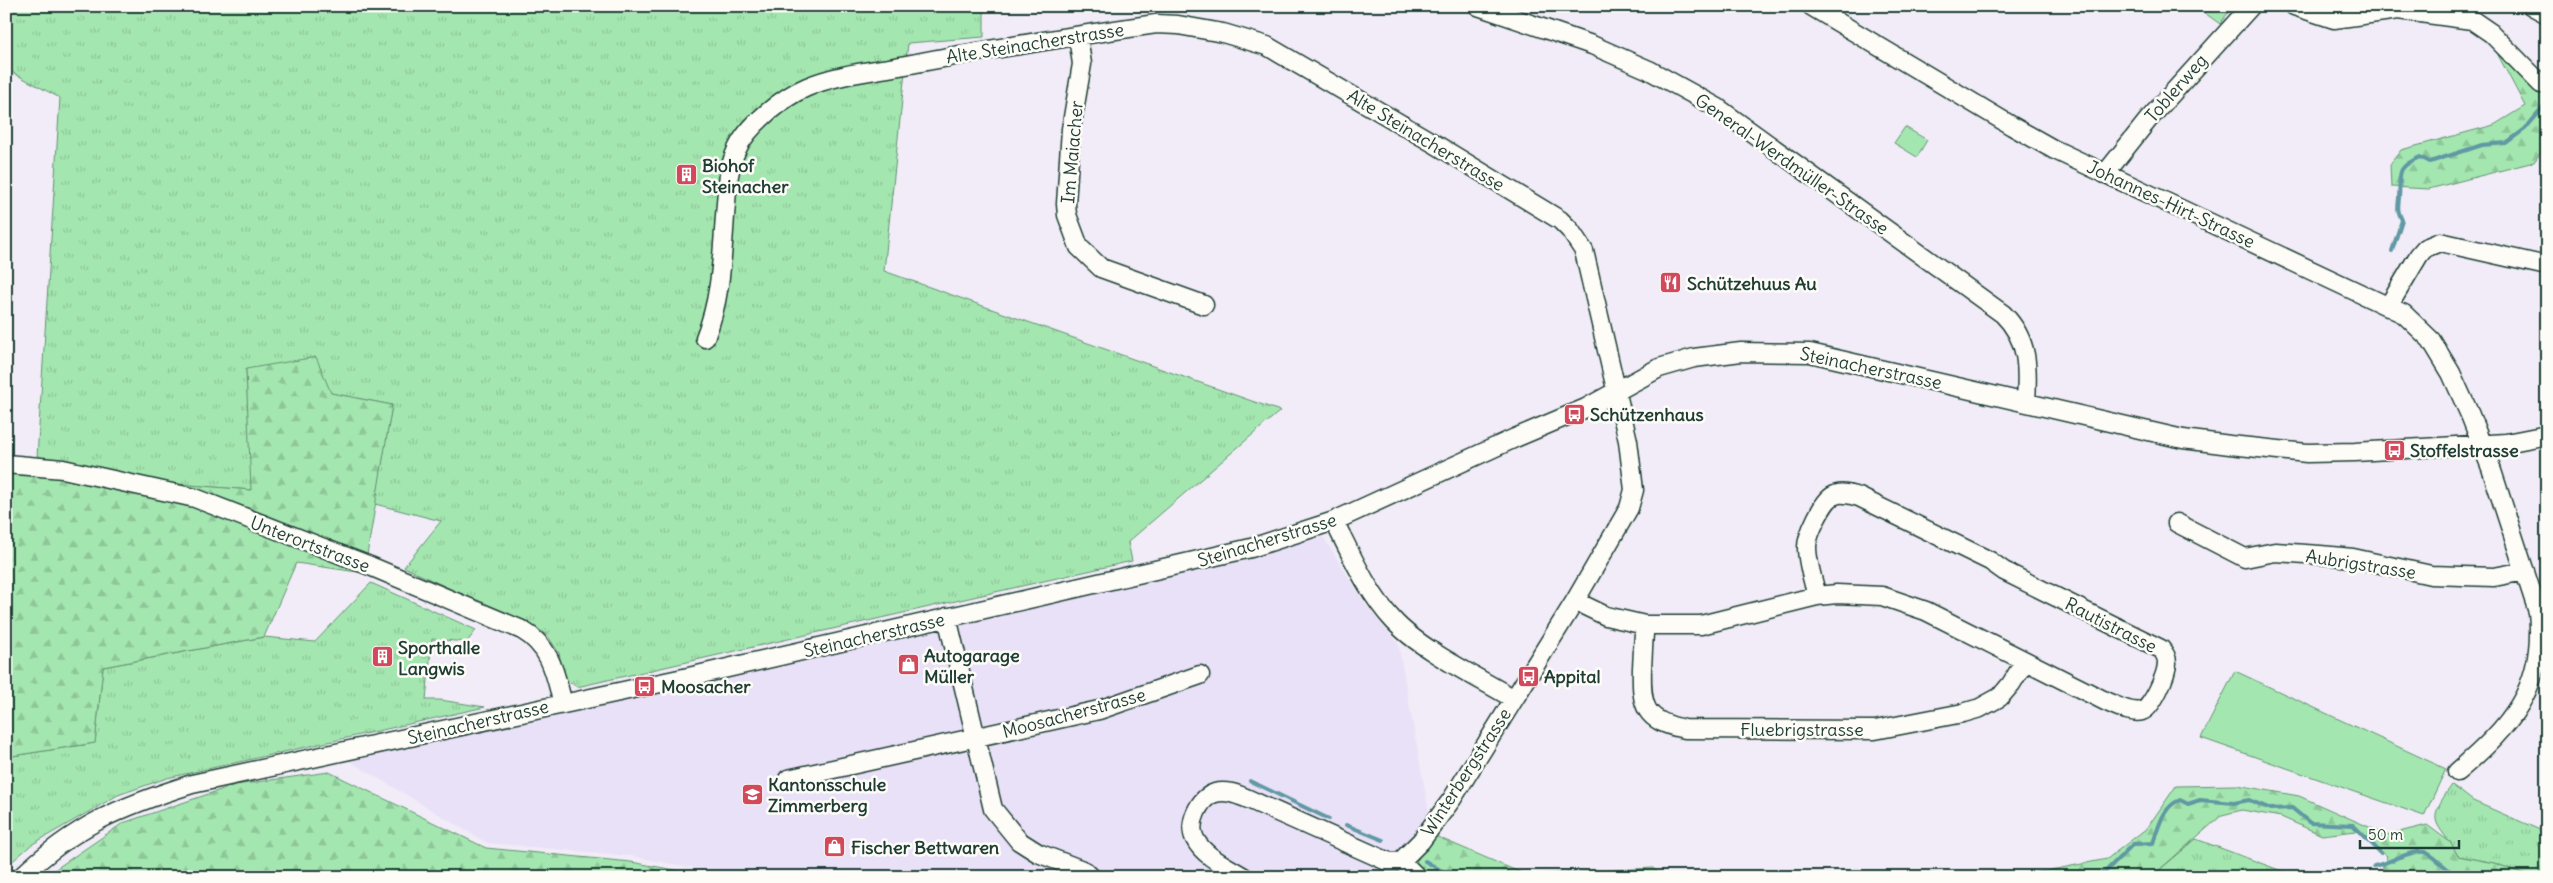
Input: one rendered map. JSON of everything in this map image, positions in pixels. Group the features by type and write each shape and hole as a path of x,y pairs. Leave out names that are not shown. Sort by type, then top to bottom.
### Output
{"street":[{"name":"General-Werdmüller-Strasse","path":"1478,6 1592,45 1649,70 1730,115 1784,154 2004,314 2016,327 2023,344 2026,360 2026,402"},
{"name":"Johannes-Hirt-Strasse","path":"1810,6 1956,88 2017,129 2105,174 2404,314 2431,340 2451,373 2481,444"},
{"name":"Toblerweg","path":"2105,174 2148,120 2251,6"},
{"path":"2294,6 2334,19 2398,10 2472,20 2491,33 2541,84 2547,82"},
{"path":"2532,6 2547,14"},
{"name":"Alte Steinacherstrasse","path":"705,338 716,308 730,170 737,148 779,102 808,86 839,78 976,52 1156,24 1178,24 1223,33 1267,46 1435,144 1560,220 1570,230 1584,251 1615,392"},
{"name":"Im Maiacher","path":"1078,36 1082,64 1070,129 1066,204 1067,214 1078,247 1100,268 1204,305"},
{"path":"2388,307 2419,255 2425,248 2440,242 2547,266"},
{"name":"Steinacherstrasse","path":"21,877 65,840 91,823 134,802 192,784 693,676 1202,561 1295,535 1334,521 1515,438 1586,408 1645,374 1678,362 1741,352 1810,353 2183,439 2277,451 2355,452 2506,443 2547,435"},
{"name":"Winterbergstrasse","path":"1401,860 1421,841 1450,802 1575,601 1629,508 1634,490 1628,441 1615,392"},
{"path":"2457,772 2488,745 2517,710 2534,669 2543,632 2538,612 2481,444"},
{"name":"Unterortstrasse","path":"6,464 63,469 195,498 370,566 522,630 537,640 549,656 563,704"},
{"name":"Rautistrasse","path":"1846,493 1859,497 1990,561 2004,570 2161,649 2167,662 2165,675 2149,707 2142,711 2134,712 2107,702 1926,611 1904,602 1882,596 1859,594 1816,596 1807,555 1809,534 1828,500 1834,495 1846,493"},
{"path":"1334,521 1372,592 1394,621 1413,638 1514,699"},
{"name":"Aubrigstrasse","path":"2177,524 2245,558 2276,552 2353,558 2431,575 2494,577 2524,571"},
{"path":"1575,601 1606,616 1645,625 1701,625 1816,596"},
{"path":"948,618 994,808 1019,841 1038,853 1085,871 1091,877"},
{"name":"Fluebrigstrasse","path":"1645,625 1642,695 1646,708 1664,725 1685,729 1875,730 1963,713 1980,708 2000,697 2011,684 2025,661"},
{"name":"Moosacherstrasse","path":"788,779 1099,710 1200,675"},
{"path":"1244,877 1207,854 1194,838 1193,822 1199,806 1215,793 1238,794 1377,858 1389,862 1401,860 1417,877"}],"shaded area":[{"path":"1323,537 1366,605 1398,643 1433,835 1405,877 740,877 631,856 487,843 341,756 919,634"}],"green space":[{"path":"6,6 984,6 984,37 908,43 884,271 1280,411 1128,542 1132,561 577,687 564,678 559,653 547,635 404,567 441,521 375,504 392,405 331,393 246,369 252,490 36,473 60,98 6,69"},
{"path":"2195,6 2231,6 2232,7 2220,24"},
{"path":"2498,55 2545,93 2547,92 2547,144 2534,162 2429,189 2391,187 2390,164 2401,150 2494,125 2525,106"},
{"path":"1905,127 1927,140 1917,157 1894,143"},
{"path":"316,357 331,393 392,405 364,573 296,563 264,637 103,667 95,743 6,757 6,470 251,490 246,369"},
{"path":"371,583 476,630 467,642 432,639 426,700 440,700 485,707 167,778 118,795 31,845 6,867 6,757 95,743 103,667 264,637 315,642"},
{"path":"2235,671 2446,769 2424,816 2201,738"},
{"path":"329,772 486,848 631,862 713,877 44,877 123,823 235,785"},
{"path":"2237,785 2299,796 2387,835 2427,825 2450,842 2458,856 2494,863 2533,877 2399,877 2381,873 2387,856 2356,831 2322,835 2281,817 2242,810 2222,815 2151,877 1991,877 2046,871 2107,859 2147,828 2176,786"},
{"path":"2452,785 2473,801 2547,833 2547,877 2533,877 2494,863 2458,856 2440,828 2436,816 2443,798"},
{"path":"1433,835 1526,875 1653,868 1662,877 1421,877 1413,867"},
{"path":"2196,839 2298,877 2151,877"},
{"path":"1925,873 1969,877 1868,877"}],"waterway":[{"path":"2392,251 2402,220 2398,209 2400,173 2406,165 2420,157 2430,162 2482,145 2506,143 2525,129 2547,103"},
{"path":"1250,781 1329,819"},
{"path":"2100,877 2133,844 2153,843 2165,812 2180,800 2188,804 2200,800 2234,803 2249,800 2271,809 2292,808 2310,823 2353,825 2381,853"},
{"path":"1346,825 1383,840"},
{"path":"2374,866 2409,854 2422,852 2427,853 2449,870"},
{"path":"1425,861 1452,877"}],"place":[{"name":"Biohof Steinacher","path":"686,175"},
{"name":"Schützehuus Au","path":"1671,283"},
{"name":"Schützenhaus","path":"1574,414"},
{"name":"Stoffelstrasse","path":"2394,450"},
{"name":"Sporthalle Langwis","path":"382,657"},
{"name":"Autogarage Müller","path":"908,665"},
{"name":"Appital","path":"1528,676"},
{"name":"Moosacher","path":"645,686"},
{"name":"Kantonsschule Zimmerberg","path":"752,794"},
{"name":"Fischer Bettwaren","path":"835,847"}]}
